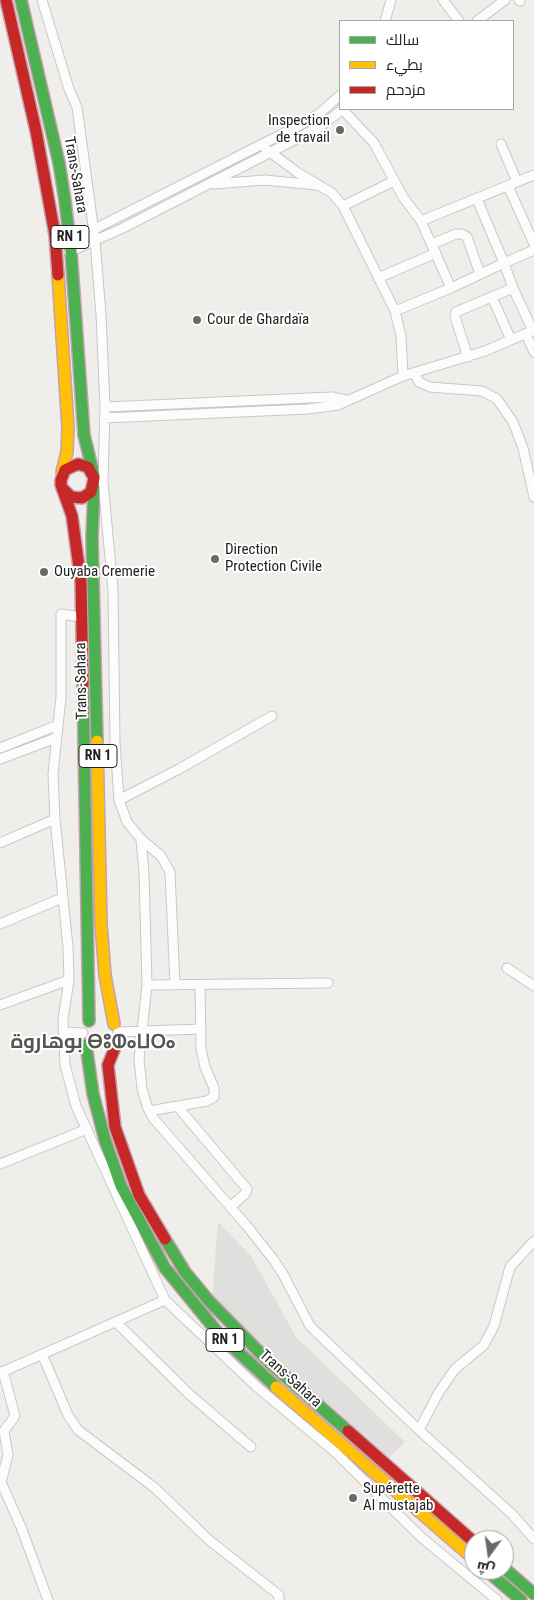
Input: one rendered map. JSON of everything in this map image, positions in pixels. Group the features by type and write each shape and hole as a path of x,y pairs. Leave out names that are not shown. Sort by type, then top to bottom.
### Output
{"highway":[{"name":"Trans-Sahara","path":"6,0 36,132 57,252 68,428 67,452 62,472"},
{"name":"Trans-Sahara","path":"22,0 59,163 71,246 84,435 96,483 92,538 97,659 100,905 105,975 117,1032 108,1064 114,1127 139,1196 185,1272 215,1308 271,1364 464,1533"},
{"path":"73,465 83,465 88,467 96,483 86,496 76,498 66,494 63,489 62,472 73,465"},
{"name":"Trans-Sahara","path":"63,489 72,516 77,548 82,618 90,1021"},
{"path":"104,1018 117,1032 112,1049 101,1053 90,1049 86,1045 83,1033 90,1021 104,1018"},
{"name":"Trans-Sahara","path":"86,1045 93,1094 108,1149 130,1204 165,1268 219,1334 258,1371 464,1550"},
{"path":"514,1577 534,1594"},
{"path":"498,1580 521,1600"}],"street":[{"path":"42,0 69,89 77,106 95,240 101,315 105,407 96,483 113,590 115,743 119,800 127,822 141,840 161,856 170,872 175,985"},
{"path":"386,20 391,0"},
{"path":"443,0 458,20"},
{"path":"478,20 505,0"},
{"path":"71,246 93,230 320,114 339,96"},
{"path":"57,252 71,246 95,240 321,126 342,110"},
{"path":"344,110 374,143 394,181 421,221 451,288"},
{"path":"262,144 269,153 332,193 343,206 395,311 401,336 403,376"},
{"path":"501,144 517,182"},
{"path":"421,221 534,175"},
{"path":"199,187 224,182 264,180 318,185"},
{"path":"343,206 394,181"},
{"path":"508,186 534,244"},
{"path":"477,199 531,332 534,352"},
{"path":"432,244 456,234 467,237 480,274"},
{"path":"395,311 534,250"},
{"path":"378,278 436,253"},
{"path":"468,357 455,314 458,310 513,288"},
{"path":"492,298 511,340"},
{"path":"105,407 243,402 308,409 338,405 403,376 468,357 531,332"},
{"path":"414,373 419,382 430,387 482,391 498,399 513,422 523,448 534,497"},
{"path":"104,418 245,412 308,398 338,397 346,400"},
{"path":"308,398 308,409"},
{"path":"243,402 245,412"},
{"path":"157,404 157,416"},
{"path":"82,618 62,614 61,697 53,774 69,980 63,1032 65,1065 76,1106 165,1300 257,1387 334,1452 421,1537 497,1600"},
{"path":"119,800 179,770 272,716"},
{"path":"0,748 58,724"},
{"path":"0,760 56,738"},
{"path":"0,843 55,819"},
{"path":"141,840 144,873 147,985 139,1059 142,1089 149,1111 230,1207 283,1274 310,1326 419,1430 513,1515 534,1539"},
{"path":"0,924 62,898"},
{"path":"507,968 534,986"},
{"path":"0,1005 69,980"},
{"path":"147,985 328,983"},
{"path":"149,1111 207,1101 214,1097 214,1088 205,1067 201,1029 200,985"},
{"path":"117,1032 201,1029"},
{"path":"63,1032 83,1033"},
{"path":"178,1106 247,1189 245,1194 230,1207"},
{"path":"0,1164 87,1129"},
{"path":"419,1430 439,1392 455,1369 484,1345 494,1326 510,1267 534,1241"},
{"path":"48,1600 21,1527 1,1482 8,1454 4,1431 15,1416 2,1372 165,1300"},
{"path":"116,1322 189,1394 251,1447"},
{"path":"42,1354 68,1415 78,1430 155,1488 209,1540 279,1595 279,1600"}],"shaded area":[{"path":"218,1222 251,1256 296,1337 405,1442 388,1459 254,1342 212,1298"}],"traffic: fast":[{"path":"21,0 59,163 65,201 71,251 84,435 94,476"},
{"path":"94,487 92,538 97,741"},
{"path":"83,684 89,1021"},
{"path":"86,1045 93,1094 105,1140 121,1186 165,1268 219,1334 276,1387"},
{"path":"165,1239 185,1272 209,1301 271,1364 348,1431"},
{"path":"514,1577 534,1594"},
{"path":"498,1580 521,1600"}],"traffic: slow":[{"path":"58,275 68,427 67,452 62,472"},
{"path":"97,741 101,924 105,975 114,1024"},
{"path":"276,1387 464,1550"}],"traffic: jam":[{"path":"6,0 36,131 55,235 58,275"},
{"path":"63,489 71,497 82,498 91,492 94,478 88,467 78,464 65,470 61,480 61,485 72,516 81,582 83,684"},
{"path":"118,1040 108,1065 115,1127 139,1195 165,1239"},
{"path":"348,1431 464,1533"}],"place":[{"name":"Inspection de travail","path":"340,130"},
{"name":"Cour de Ghardaïa","path":"197,320"},
{"name":"Direction Protection Civile","path":"215,559"},
{"name":"Ouyaba Cremerie","path":"44,572"},
{"name":"Supérette Al mustajab","path":"353,1498"}],"district":[{"name":"بوهاروة ⴱⵓⵀⴰⵡⵔⴰ","path":"93,1043"}]}
